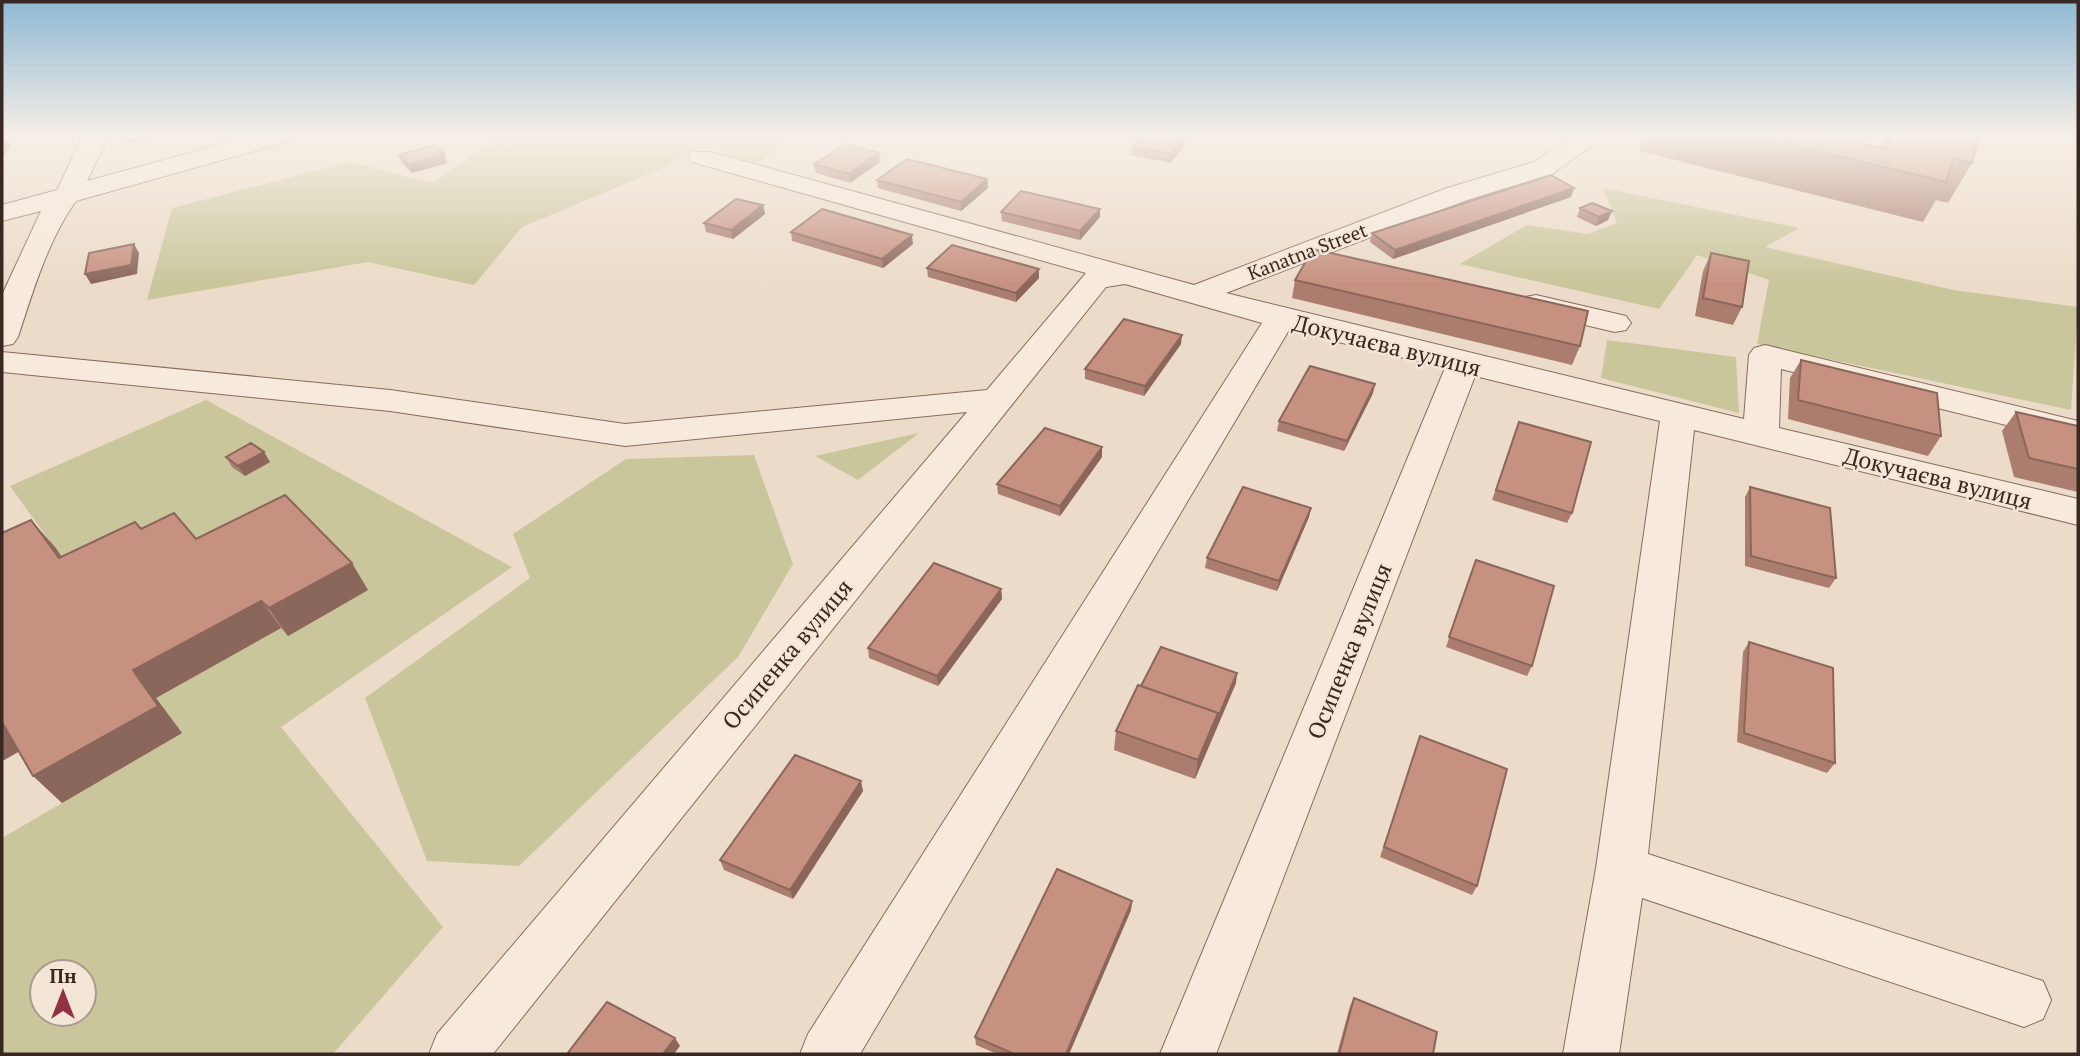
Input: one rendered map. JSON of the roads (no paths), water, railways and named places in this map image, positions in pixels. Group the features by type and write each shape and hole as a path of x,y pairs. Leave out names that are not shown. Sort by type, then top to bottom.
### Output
{"street":[{"path":"2,337 20,286 52,215 72,185"},
{"path":"2,213 94,185"},
{"name":"Докучаєва вулиця","path":"801,185 1280,318 2078,512"},
{"name":"Kanatna Street","path":"1197,294 1486,185"},
{"path":"1310,251 1363,263"},
{"name":"Осипенка вулиця","path":"457,1054 1097,279 1128,275"},
{"path":"1509,298 1615,323"},
{"path":"828,1054 1280,318"},
{"path":"1760,435 1765,355 2078,432"},
{"path":"2,362 177,383 356,397 487,414 569,430 625,435 998,399"},
{"name":"Осипенка вулиця","path":"1188,1054 1463,364"},
{"path":"1591,1054 1620,868 1678,415"},
{"path":"1620,868 2024,1000"}]}
